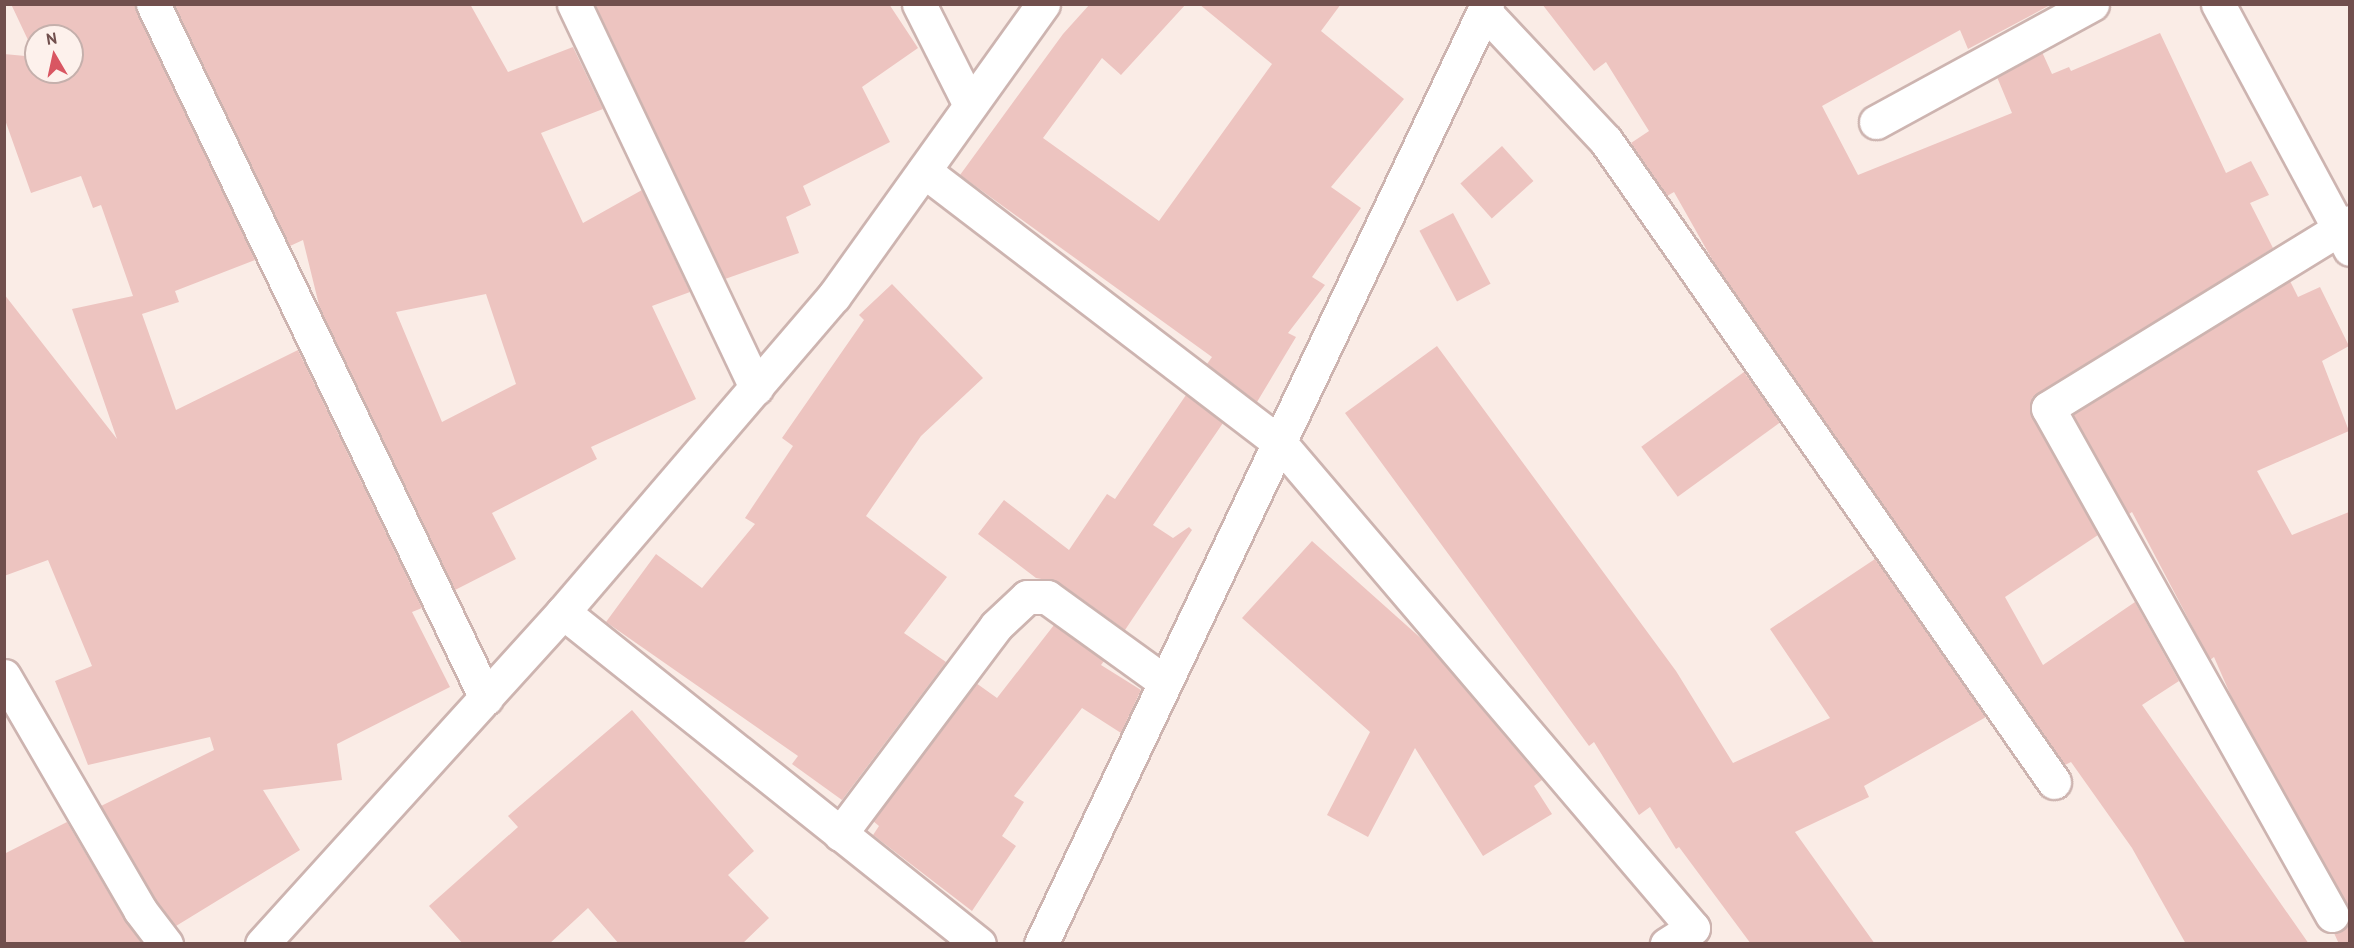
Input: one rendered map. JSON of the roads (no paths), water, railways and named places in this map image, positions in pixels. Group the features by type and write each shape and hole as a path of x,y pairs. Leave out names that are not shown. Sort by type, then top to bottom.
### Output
{"street":[{"path":"153,4 486,698"},
{"path":"574,4 756,388"},
{"path":"919,4 970,105"},
{"path":"281,938 834,296 1043,4"},
{"path":"1876,122 2092,4"},
{"path":"2218,4 2346,233 2048,408 2332,915"},
{"path":"1041,944 1485,8 1606,141 2054,782"},
{"path":"924,171 1279,442 1693,928 1667,944"},
{"path":"840,834 996,626 1027,597 1047,597 1165,682"},
{"path":"563,612 979,944"},
{"path":"4,676 140,910 166,944"}]}
